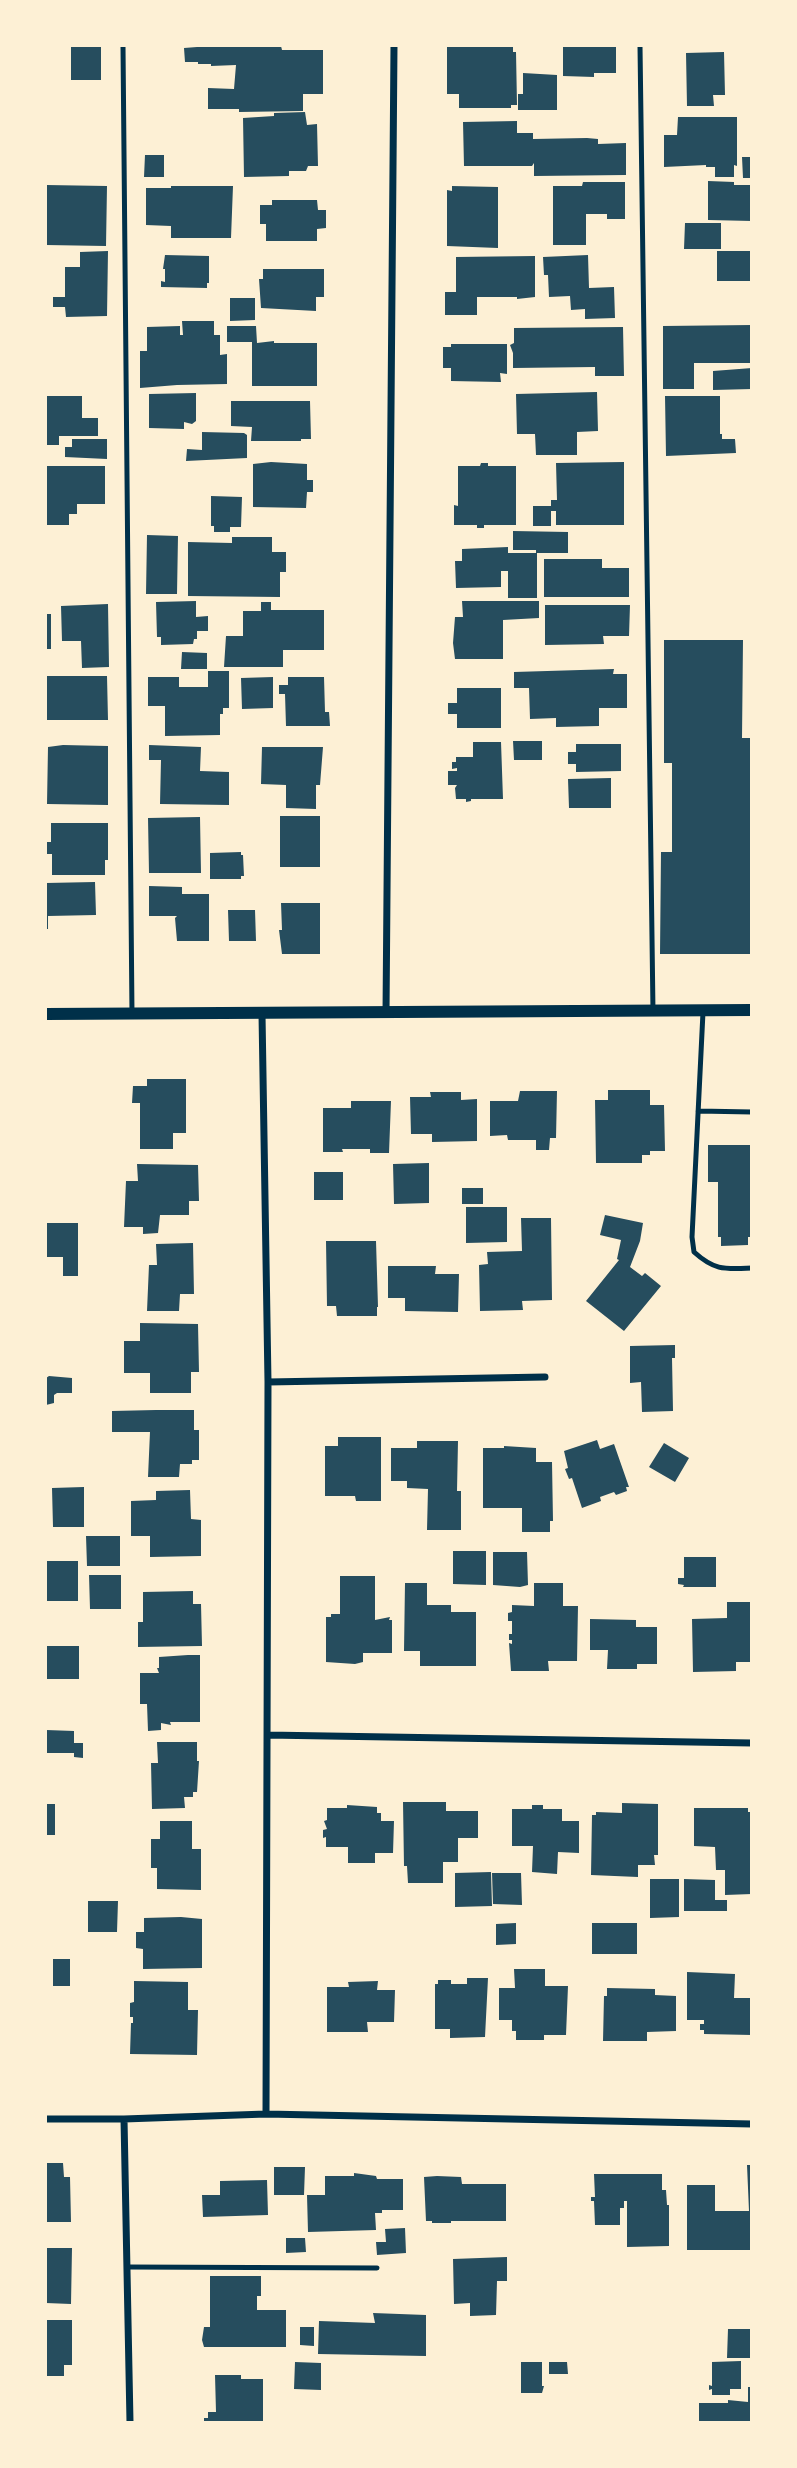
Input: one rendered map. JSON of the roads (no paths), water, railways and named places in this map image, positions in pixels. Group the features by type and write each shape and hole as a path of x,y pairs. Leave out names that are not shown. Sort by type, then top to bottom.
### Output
{"street":[{"path":"386,1013 394,46"},
{"path":"46,1014 751,1010"},
{"path":"262,1014 268,1382 266,2114"},
{"path":"268,1382 545,1377"},
{"path":"268,1735 751,1743"},
{"path":"46,2119 266,2114 751,2124"},
{"path":"124,2119 131,2423"}],"lane":[{"path":"123,46 132,1014"},
{"path":"640,46 653,1010"},
{"path":"703,1012 692,1237 694,1252 707,1264 719,1269 751,1268"},
{"path":"698,1111 751,1112"},
{"path":"127,2267 377,2267"}]}
